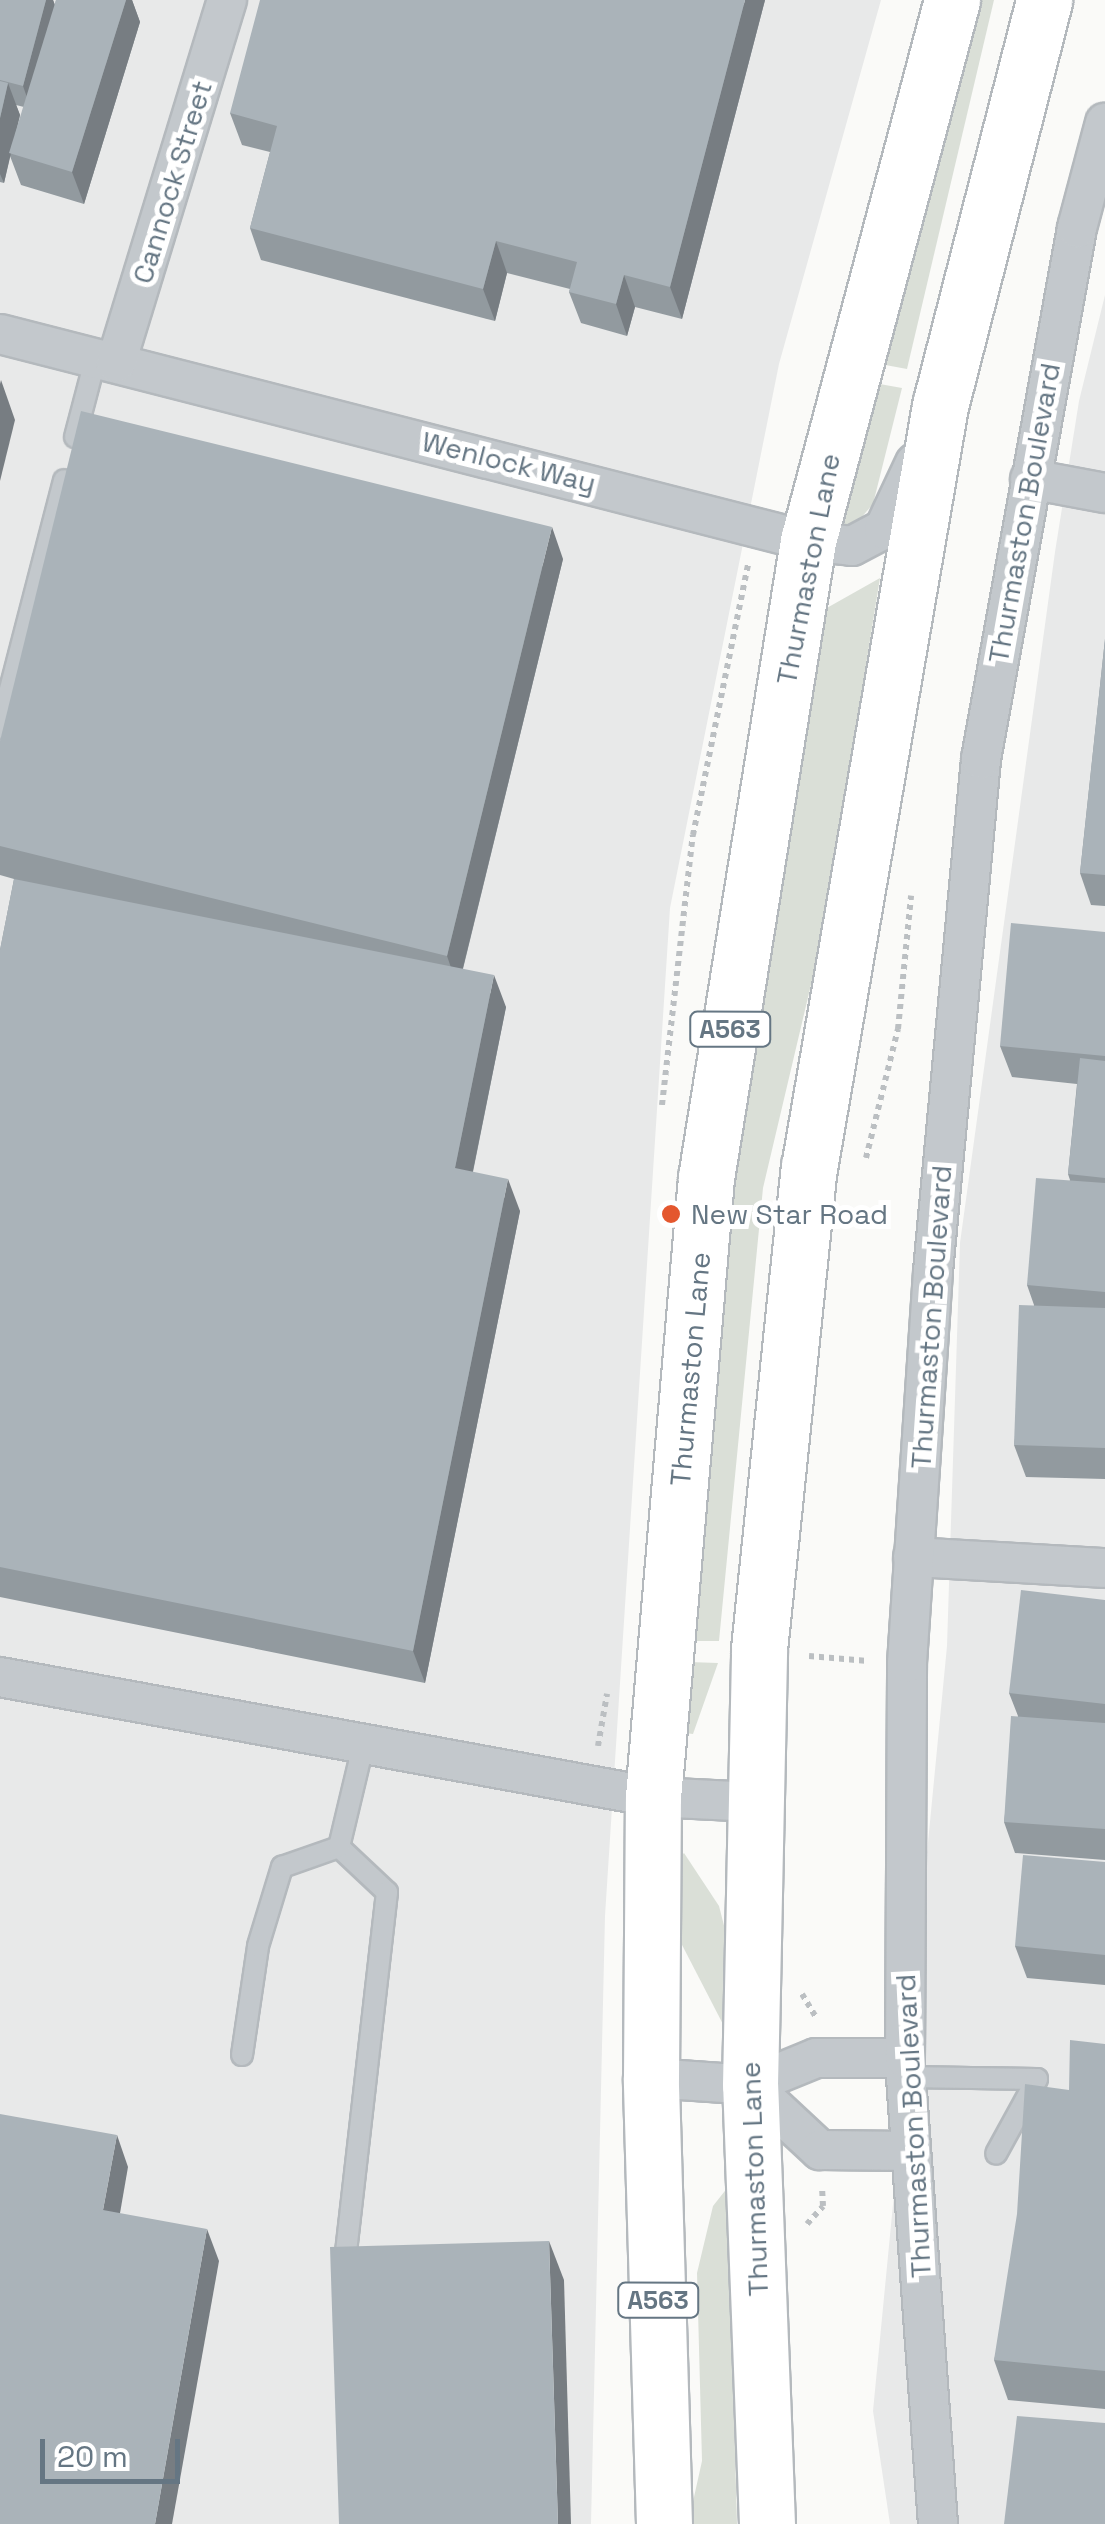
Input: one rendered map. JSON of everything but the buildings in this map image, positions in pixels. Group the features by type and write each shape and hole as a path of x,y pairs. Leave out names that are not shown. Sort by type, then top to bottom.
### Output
{"highway":[{"name":"Thurmaston Lane","path":"664,2524 652,2078 652,1797 706,1178 808,542 952,0"},
{"name":"Thurmaston Lane","path":"767,2524 750,2085 759,1649 810,1168 940,406 1044,0"}],"street":[{"name":"Cannock Street","path":"106,360 227,0"},
{"name":"Thurmaston Boulevard","path":"938,2524 905,2068 914,1558 980,759 1078,228 1105,123"},
{"name":"Wenlock Way","path":"0,334 808,542 852,546 884,528 940,406"},
{"path":"1030,479 1105,493"},
{"path":"914,1558 1105,1568"},
{"path":"0,1677 652,1797 755,1802"},
{"path":"652,2078 750,2085 816,2058 905,2068"},
{"path":"750,2085 820,2150 912,2151"}],"lane":[{"path":"0,728 106,360"},
{"path":"339,1847 364,1746"},
{"path":"242,2054 258,1946 282,1866 339,1847"},
{"path":"339,1847 387,1892 340,2302"},
{"path":"905,2068 1037,2079 996,2154"}],"path":[{"path":"862,1173 898,1029 911,891"},
{"path":"808,1674 810,1651 846,1660"},
{"path":"794,1981 814,2006 816,2058"},
{"path":"799,2239 823,2206 820,2150"}],"shaded area":[{"path":"0,0 881,0 779,364 670,908 605,1916 591,2524 0,2524"},
{"path":"970,0 994,0 907,369 880,364"},
{"path":"1105,295 1105,2524 890,2524 873,2411 947,1646 960,1243 1055,552 1079,401"},
{"path":"874,383 902,388 873,504 854,526 842,525"},
{"path":"880,578 822,938 763,1188 719,1641 690,1641 736,1157 798,739 825,609"},
{"path":"689,1662 718,1663 693,1734 685,1733"},
{"path":"684,1853 719,1906 729,1945 727,2032 680,1941 679,1858"},
{"path":"728,2187 737,2524 688,2524 702,2461 697,2273 713,2206"}],"place":[{"name":"New Star Road","path":"671,1214"}]}
